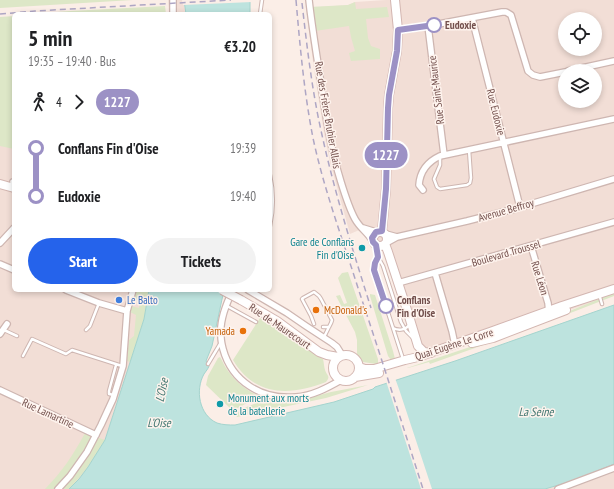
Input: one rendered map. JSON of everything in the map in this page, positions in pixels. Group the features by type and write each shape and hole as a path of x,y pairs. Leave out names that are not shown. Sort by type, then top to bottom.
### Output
{"main road":[{"path":"395,1 398,30 397,51 388,108 386,189 380,239 398,283 417,343 417,350 415,354 405,361"},
{"path":"0,179 12,183"},
{"path":"0,184 12,184"},
{"name":"Quai Eugène Le Corre","path":"358,367 372,370 405,361 455,345 549,310 614,289"},
{"name":"Rue de Maurecourt","path":"226,292 276,321 319,352 331,364 332,367"},
{"name":"Quai Eugène Le Corre","path":"355,377 381,373 470,344 488,340 556,314 599,294"},
{"path":"417,343 424,352 431,353"},
{"name":"Rue de Maurecourt","path":"319,352 329,356 340,356"},
{"path":"348,355 354,358 357,362 358,372 355,377 347,381 341,380 335,376 332,367 334,362 340,356 348,355"}],"street":[{"path":"173,0 173,12"},
{"name":"Rue des Frères Bruhier Allais","path":"309,0 331,146 344,194 360,227 380,239"},
{"path":"398,30 506,12 511,15 528,71 532,75 540,77 558,73"},
{"name":"Rue Eudoxie","path":"472,18 520,207"},
{"name":"Rue Saint-Maurice","path":"428,26 442,155"},
{"path":"600,64 614,61"},
{"path":"421,187 420,176 427,165 432,160 442,155 614,119"},
{"name":"Avenue Beffroy","path":"380,239 397,237 467,221 614,179"},
{"name":"Boulevard Troussel","path":"398,283 614,222"},
{"path":"0,243 12,230"},
{"name":"Rue Léon","path":"530,246 546,294 549,310"},
{"path":"0,264 12,269"},
{"path":"435,273 455,345"},
{"path":"71,292 99,303 127,311"},
{"path":"58,489 70,476 87,452 114,395 123,366 127,311 132,292"},
{"path":"232,292 226,306 220,336 227,359 240,379 261,392 284,397 309,395 341,380"},
{"path":"254,292 335,346 340,356"},
{"name":"Quai Eugène Le Corre","path":"496,337 510,329 546,315 549,310"},
{"path":"2,332 7,324"},
{"name":"Rue Lamartine","path":"0,390 96,435"},
{"path":"558,489 575,486 614,468"}],"lane":[{"path":"260,12 262,0"},
{"path":"442,155 440,165 434,179 437,187 440,189 467,185 470,183 469,150"},
{"path":"272,188 274,205 272,216"},
{"path":"380,239 378,257 374,270 405,361"},
{"path":"378,257 383,266 404,329 417,343"},
{"path":"314,324 302,299 314,292 319,296 332,320 324,338"},
{"path":"599,294 602,304"},
{"path":"86,330 90,326 99,303"},
{"path":"226,306 256,322"},
{"path":"393,328 398,330 404,329 411,322"},
{"path":"323,327 329,328"},
{"path":"2,332 17,336"},
{"path":"23,356 32,339 66,354 72,350 123,366"},
{"path":"208,364 221,341"},
{"path":"114,395 109,394 109,391 116,365"}],"shaded area":[{"path":"168,0 184,0 186,12 169,12"},
{"path":"386,0 614,0 614,295 421,360 386,251 366,227 350,234 330,162 324,133 306,8 348,5 355,2"},
{"path":"12,41 12,292 149,292 144,319 105,440 88,467 69,489 0,489 0,42"},
{"path":"614,464 614,489 545,489 575,480"}],"green space":[{"path":"0,0 133,0 0,8"},
{"path":"355,2 356,9 387,7 389,17 366,19 368,38 371,46 380,49 380,59 351,61 349,53 355,51 349,26 315,31 309,7 348,5"},
{"path":"165,6 166,12 57,12"},
{"path":"12,16 12,149 0,146 0,17"},
{"path":"348,272 378,359 378,364 363,362 357,354 357,340 355,332 336,296 340,295 344,304 347,303 338,278 342,273"},
{"path":"135,292 149,292 144,319 130,362 127,361 129,340 134,336 136,315 130,312 131,306 139,308 140,301 132,299"},
{"path":"614,293 614,296 537,326 430,364 429,362 407,368 488,341"},
{"path":"370,294 375,295 395,359 391,360 388,356"},
{"path":"260,318 323,359 328,377 326,382 299,390 274,390 263,387 252,381 242,372 233,360"},
{"path":"220,357 232,376 244,387 257,395 252,400 233,411 206,385 208,376"},
{"path":"368,385 326,398 237,417 235,414 254,404 261,397 276,401 298,401 331,392"},
{"path":"85,433 105,440 88,466 69,489 45,489 67,463"}],"water":[{"path":"184,0 250,0 250,12 186,12"},
{"name":"La Seine","path":"149,292 224,292 212,346 206,361 209,366 201,380 199,394 200,402 206,414 211,419 219,424 235,425 334,402 614,305 614,464 575,480 545,489 69,489 88,467 105,440 144,319"}],"pier":[{"path":"182,0 252,0 252,2 183,5"},
{"path":"395,378 432,489 421,489 386,381"}],"railway":[{"path":"23,12 231,0"},
{"path":"296,0 305,86 317,157 334,215 423,489"},
{"path":"302,3 318,118 338,201 371,308"},
{"path":"0,14 12,13"}],"bus line":[{"name":"1227","path":"386,306 374,270 378,257 376,245 374,244 372,238 376,232 382,231 386,189 389,95 397,51 398,30 434,25"}],"place":[{"name":"Eudoxie","path":"434,25"},
{"name":"Gare de Conflans Fin d'Oise","path":"362,248"},
{"name":"Le Balto","path":"119,300"},
{"name":"Conflans Fin d'Oise","path":"386,306"},
{"name":"McDonald's","path":"316,310"},
{"name":"Yamada","path":"243,331"},
{"name":"Monument aux morts de la batellerie","path":"220,404"}],"water label":[{"name":"L'Oise","path":"162,390"},
{"name":"L’Oise","path":"159,423"}]}
